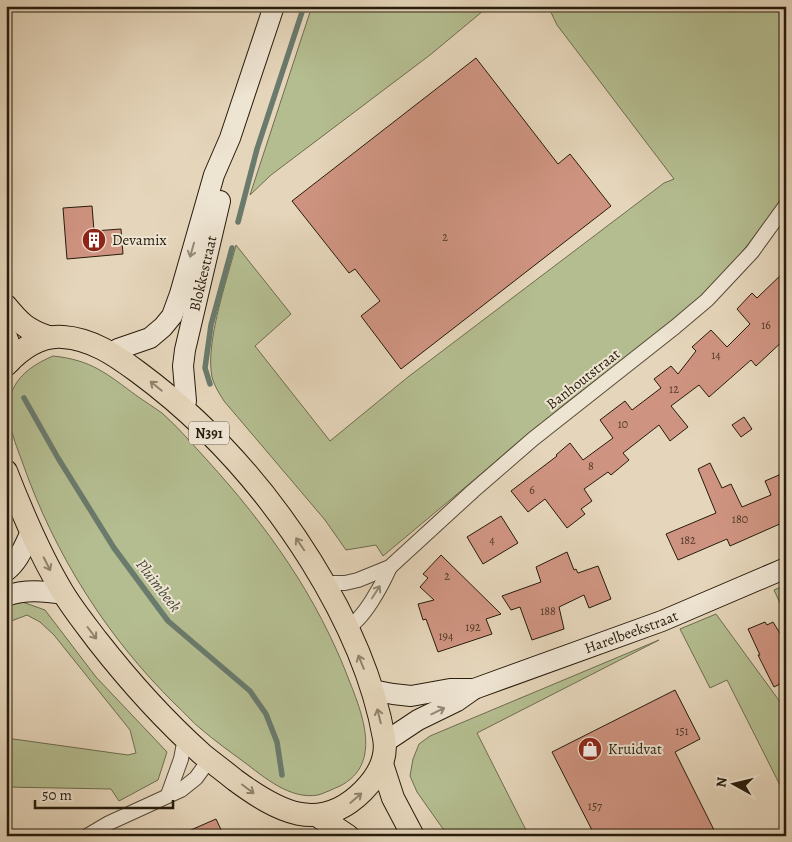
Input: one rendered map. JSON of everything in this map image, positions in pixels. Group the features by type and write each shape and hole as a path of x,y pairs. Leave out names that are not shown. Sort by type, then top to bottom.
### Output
{"main road":[{"name":"N391","path":"6,306 31,331 48,337 63,337 95,344 112,353 156,385 204,428 261,490 312,563 347,628 372,690 385,742 382,764 371,783 353,801 339,810 318,816"},
{"path":"6,337 9,346 8,363"},
{"path":"8,363 24,349 48,337"},
{"name":"N391","path":"6,471 31,532 64,594 108,655 139,692 209,760 267,803 285,810 318,816 348,836"},
{"name":"N391","path":"382,764 393,798 413,836"}],"street":[{"name":"Blokkestraat","path":"112,353 118,349 150,338 163,328 172,316 214,175 230,138 274,6"},
{"name":"Blokkestraat","path":"182,408 186,401 183,366 185,350 226,175 230,138"},
{"name":"Banhoutstraat","path":"347,628 353,625 360,616 384,581 390,568 473,490 533,439 707,300 752,252 786,205"},
{"path":"6,571 22,552 31,532"},
{"name":"Banhoutstraat","path":"325,586 331,583 345,583 358,580 390,568"},
{"name":"Harelbeekstraat","path":"385,742 418,720 457,701 474,689 662,621 786,568"},
{"path":"6,596 36,591 64,594"},
{"name":"Harelbeekstraat","path":"372,690 411,696 450,690 474,689"},
{"path":"168,795 181,758 185,738"},
{"path":"87,836 181,790 196,778 209,760"}],"green space":[{"path":"312,6 489,6 430,55 271,175 250,195"},
{"path":"548,6 786,6 786,195 738,257 699,298 656,334 566,403 383,556 376,545 346,550 325,520 224,401 213,380 211,363 214,330 236,245 291,314 255,346 330,441 408,377 664,183 674,179 557,25"},
{"path":"53,356 78,361 98,369 162,413 229,485 270,536 322,619 359,707 366,737 365,751 361,765 353,776 340,786 318,795 308,796 288,791 269,780 194,723 150,678 105,623 67,562 36,498 17,446 9,417 10,398 16,383 30,369"},
{"path":"786,585 786,616 774,590"},
{"path":"17,600 45,610 96,677 167,752 158,780 119,801 111,789 6,787 6,738 128,755 136,753 130,730 54,635 40,622 27,615 6,623 6,604"},
{"path":"716,614 786,710 786,797 727,680 710,688 680,629"},
{"path":"659,640 477,733 529,836 448,836 417,792 410,776 413,759 419,744 430,736"}],"building":[{"path":"476,58 558,164 570,154 611,206 401,369 361,316 380,301 355,269 349,273 292,201"},
{"name":"Devamix","path":"92,206 94,231 121,229 123,254 67,259 63,208"},
{"path":"786,270 786,338 756,366 751,360 709,397 699,385 671,406 688,427 670,441 659,425 623,453 629,460 611,475 608,472 584,489 592,501 581,509 585,514 567,528 545,499 528,512 511,491 557,456 570,443 583,460 613,438 600,420 625,401 632,410 661,388 654,379 671,366 678,374 696,351 692,347 711,330 727,347 750,324 737,309 752,293 757,298"},
{"path":"744,417 752,429 741,437 732,425"},
{"path":"710,463 722,488 731,484 742,507 771,495 765,481 786,472 786,530 782,523 730,546 727,539 678,560 666,534 716,513 698,469"},
{"path":"501,516 518,543 483,564 467,537"},
{"path":"567,552 574,570 576,569 578,573 598,566 611,599 589,608 584,595 559,607 564,629 532,640 520,607 511,610 502,596 541,582 536,567"},
{"path":"441,555 501,614 486,619 492,634 438,652 426,619 423,620 418,604 434,600 420,587 428,578 423,574"},
{"path":"765,622 767,625 773,622 786,643 786,681 774,687 758,655 760,655 748,629"},
{"path":"675,690 700,739 675,752 717,836 595,836 552,752"},
{"path":"216,819 224,836 177,836"}],"waterway":[{"path":"238,222 257,149 304,6"},
{"path":"210,384 205,368 211,325 232,248"},
{"name":"Pluimbeek","path":"24,398 58,458 114,548 168,621 250,691 266,714 277,742 282,775"}],"place":[{"name":"Devamix","path":"94,240"},
{"name":"Kruidvat","path":"590,749"}]}
